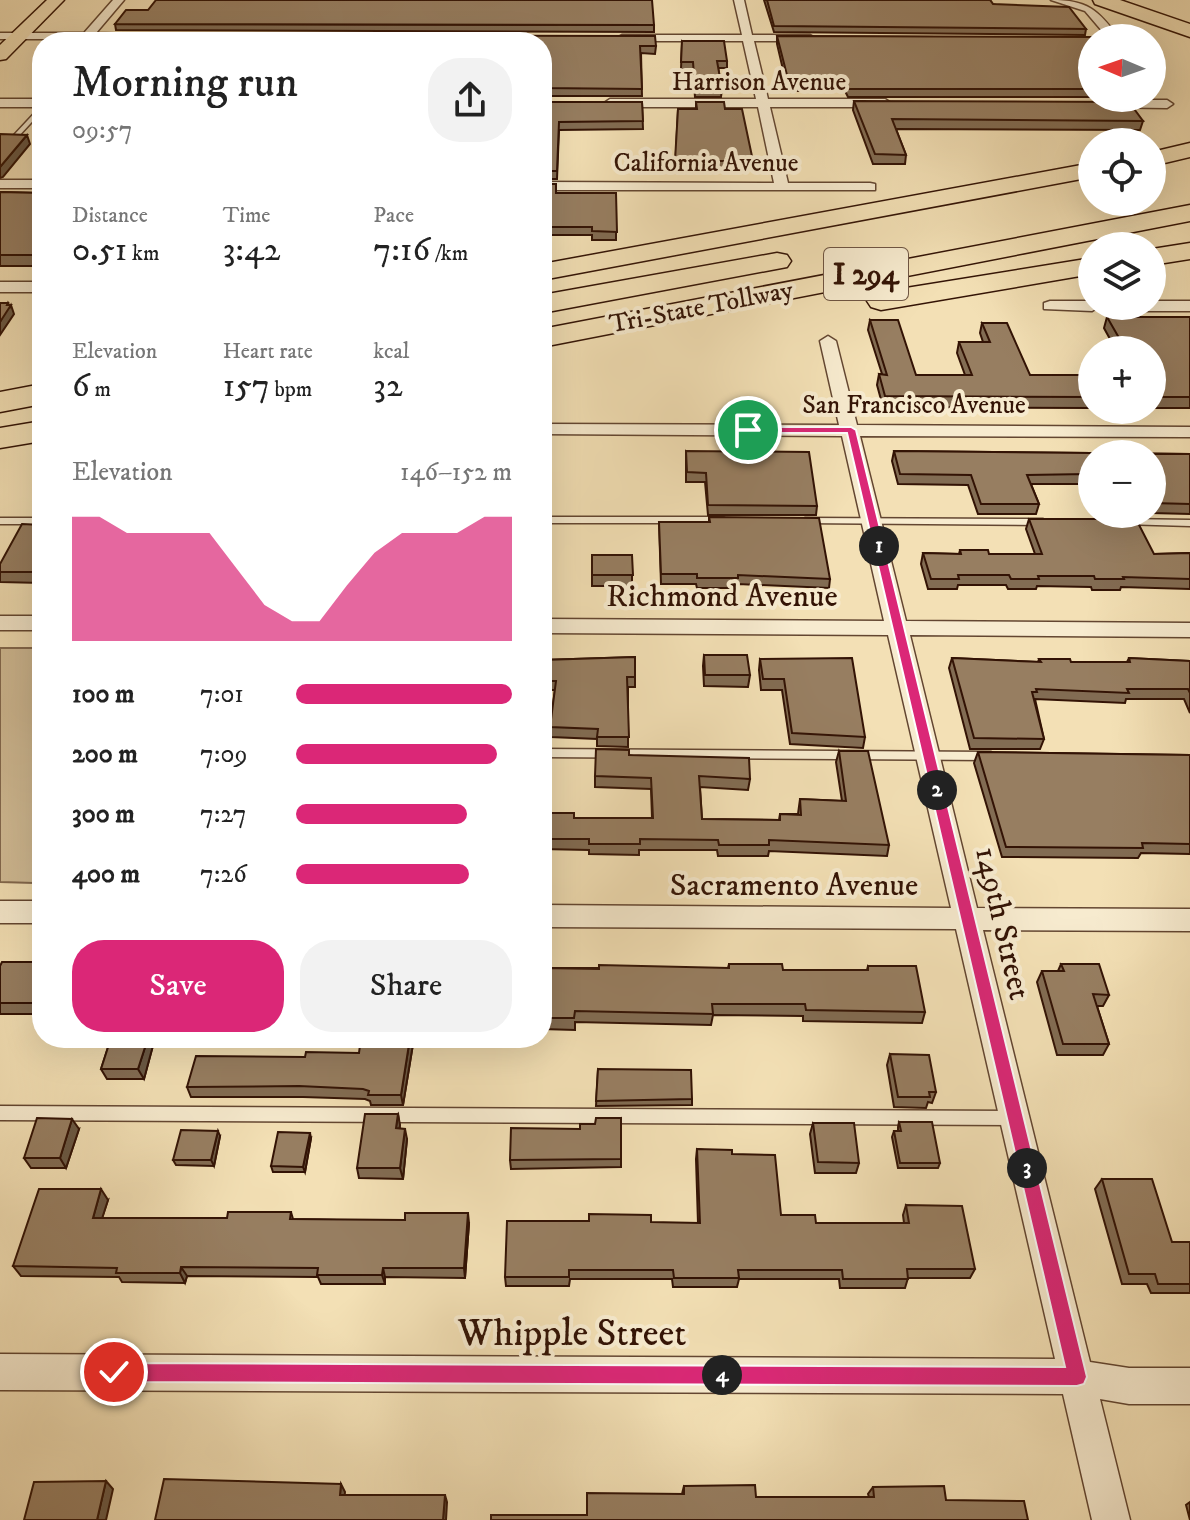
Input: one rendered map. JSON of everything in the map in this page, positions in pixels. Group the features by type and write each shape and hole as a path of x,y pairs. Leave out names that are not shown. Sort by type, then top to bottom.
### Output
{"highway":[{"path":"1103,0 1183,23"},
{"path":"552,270 1078,173"},
{"path":"552,279 1078,187"},
{"name":"Tri-State Tollway","path":"552,336 1190,213"},
{"path":"1166,240 1190,235"},
{"path":"1166,255 1190,251"},
{"name":"Tri-State Tollway","path":"552,302 809,255"},
{"path":"931,292 1078,258"},
{"path":"552,356 1078,268"},
{"path":"0,375 32,369"},
{"path":"0,402 32,396"},
{"path":"0,438 32,433"}],"main road":[{"path":"5,45 55,0"}],"street":[{"path":"91,32 119,0"},
{"path":"739,0 782,186"},
{"path":"1056,0 1089,9 1102,24"},
{"path":"607,38 826,38"},
{"path":"5,45 32,42"},
{"path":"0,103 32,105"},
{"name":"Harrison Avenue","path":"589,103 903,103"},
{"path":"0,184 32,184"},
{"name":"California Avenue","path":"552,186 870,187"},
{"path":"0,287 32,287"},
{"path":"1050,306 1078,306"},
{"path":"1166,306 1190,306"},
{"name":"149th Street","path":"828,341 1111,1520"},
{"name":"San Francisco Avenue","path":"552,429 1190,432"},
{"path":"0,623 32,623"},
{"name":"Richmond Avenue","path":"552,626 1190,630"},
{"path":"0,912 32,912"},
{"name":"Sacramento Avenue","path":"552,916 1190,920"},
{"name":"Whipple Street","path":"0,1372 1077,1377 1129,1386 1190,1386"}],"lane":[{"path":"15,137 32,117"},
{"path":"552,520 731,520"},
{"path":"0,521 32,521"},
{"path":"791,521 1048,522"},
{"path":"1166,523 1190,523"},
{"path":"552,753 1005,756"},
{"path":"0,1113 1016,1118"}],"shaded area":[{"path":"0,648 32,648 32,883 0,882"}],"building":[{"path":"156,0 652,0 654,25 115,24 126,10 148,10"},
{"path":"767,0 990,0 993,4 1069,7 1082,24 1078,24 1078,29 774,26"},
{"path":"552,36 655,36 656,46 640,46 642,89 552,88"},
{"path":"777,36 1078,37 1078,89 849,89 846,83 789,83"},
{"path":"682,41 724,41 727,61 717,61 722,89 695,89 693,62 681,62"},
{"path":"854,101 1078,102 1078,112 1136,112 1143,121 892,119 906,155 875,154"},
{"path":"552,102 642,102 643,121 559,122 557,171 552,171"},
{"path":"696,102 724,102 725,109 742,109 753,161 675,161 678,109 697,109"},
{"path":"0,134 27,135 0,167"},
{"path":"552,184 556,184 556,193 616,193 617,232 592,231 592,227 552,227"},
{"path":"0,192 32,193 32,255 0,255"},
{"path":"0,303 11,305 0,322"},
{"path":"1190,317 1190,397 1166,397 1166,336 1118,336 1109,320"},
{"path":"870,320 898,320 916,375 972,375 959,342 990,342 982,323 1007,323 1030,375 1078,375 1078,397 885,396 879,374 887,375"},
{"path":"686,451 809,452 817,506 708,505 706,473 687,472"},
{"path":"894,451 1078,453 1078,474 1027,475 1039,504 981,504 971,475 900,474"},
{"path":"1166,454 1190,454 1190,504 1166,503"},
{"path":"709,517 819,518 830,579 738,575 738,578 697,578 697,574 661,574 659,522 710,522"},
{"path":"1029,519 1078,519 1078,528 1141,528 1154,554 1190,553 1190,579 1038,576 1039,579 1011,579 1009,575 958,575 959,579 931,579 923,553 961,554 960,550 988,550 989,554 1042,554"},
{"path":"22,524 32,524 32,572 0,572 0,564"},
{"path":"592,555 632,555 633,575 592,575"},
{"path":"704,655 747,655 750,675 705,675"},
{"path":"635,657 635,677 627,677 629,737 597,737 598,729 552,727 556,681 552,681 552,660"},
{"path":"852,658 865,737 792,733 784,679 763,679 760,659"},
{"path":"952,658 1041,662 1039,659 1070,659 1071,662 1130,662 1129,658 1190,661 1190,693 1188,689 1127,689 1129,693 1036,689 1037,692 1032,692 1044,739 974,738"},
{"path":"596,749 629,750 629,755 749,758 750,779 699,776 702,819 780,820 780,814 801,815 800,799 846,801 839,751 868,751 889,845 769,840 769,845 719,845 718,840 640,839 640,844 589,844 589,839 552,839 552,813 574,813 574,818 653,818 651,778 595,776"},
{"path":"978,752 1190,755 1190,844 1142,843 1143,848 1006,847"},
{"path":"2,962 32,962 32,1003 0,1003"},
{"path":"729,964 782,964 783,970 868,970 868,966 916,966 925,1012 806,1010 805,1004 712,1004 713,1014 575,1011 574,1018 552,1018 552,968 599,969 599,965 729,968"},
{"path":"1061,964 1099,964 1109,995 1093,994 1109,1044 1063,1044 1042,971 1064,971"},
{"path":"108,1048 145,1048 138,1069 101,1069"},
{"path":"360,1048 408,1048 401,1095 368,1095 369,1091 363,1089 299,1086 187,1087 196,1056 305,1057 306,1052 359,1053"},
{"path":"890,1054 929,1055 936,1092 929,1092 930,1097 898,1097"},
{"path":"598,1069 691,1070 692,1099 596,1101"},
{"path":"365,1114 398,1114 396,1128 405,1129 400,1168 357,1168"},
{"path":"37,1118 72,1119 60,1158 24,1158"},
{"path":"596,1118 621,1118 621,1159 510,1160 511,1128 580,1129 580,1124 595,1124"},
{"path":"899,1122 932,1122 940,1163 900,1163 894,1131 901,1131"},
{"path":"813,1123 854,1123 859,1163 818,1162"},
{"path":"181,1130 218,1131 211,1160 173,1160"},
{"path":"278,1132 310,1133 303,1167 271,1166"},
{"path":"697,1149 775,1155 781,1215 815,1215 816,1223 909,1223 906,1205 962,1206 975,1269 907,1269 908,1279 843,1279 842,1270 738,1270 739,1278 674,1278 673,1270 569,1270 569,1277 505,1277 507,1221 589,1221 589,1214 651,1215 651,1222 700,1223"},
{"path":"1102,1179 1152,1179 1172,1242 1190,1242 1190,1284 1158,1284 1155,1274 1129,1274"},
{"path":"39,1189 101,1189 93,1218 227,1218 228,1212 291,1212 290,1219 405,1220 405,1213 468,1213 464,1268 383,1268 382,1275 317,1275 318,1268 181,1267 180,1273 116,1273 117,1268 13,1266"},
{"path":"164,1479 341,1484 340,1495 445,1495 443,1520 155,1520"},
{"path":"106,1481 97,1520 24,1520 34,1482"},
{"path":"755,1485 756,1497 874,1497 873,1487 944,1486 946,1500 1024,1501 1028,1520 491,1520 491,1515 587,1515 587,1493 684,1494 684,1486"}],"route":[{"path":"114,1372 1077,1377 851,430 748,430"}]}
